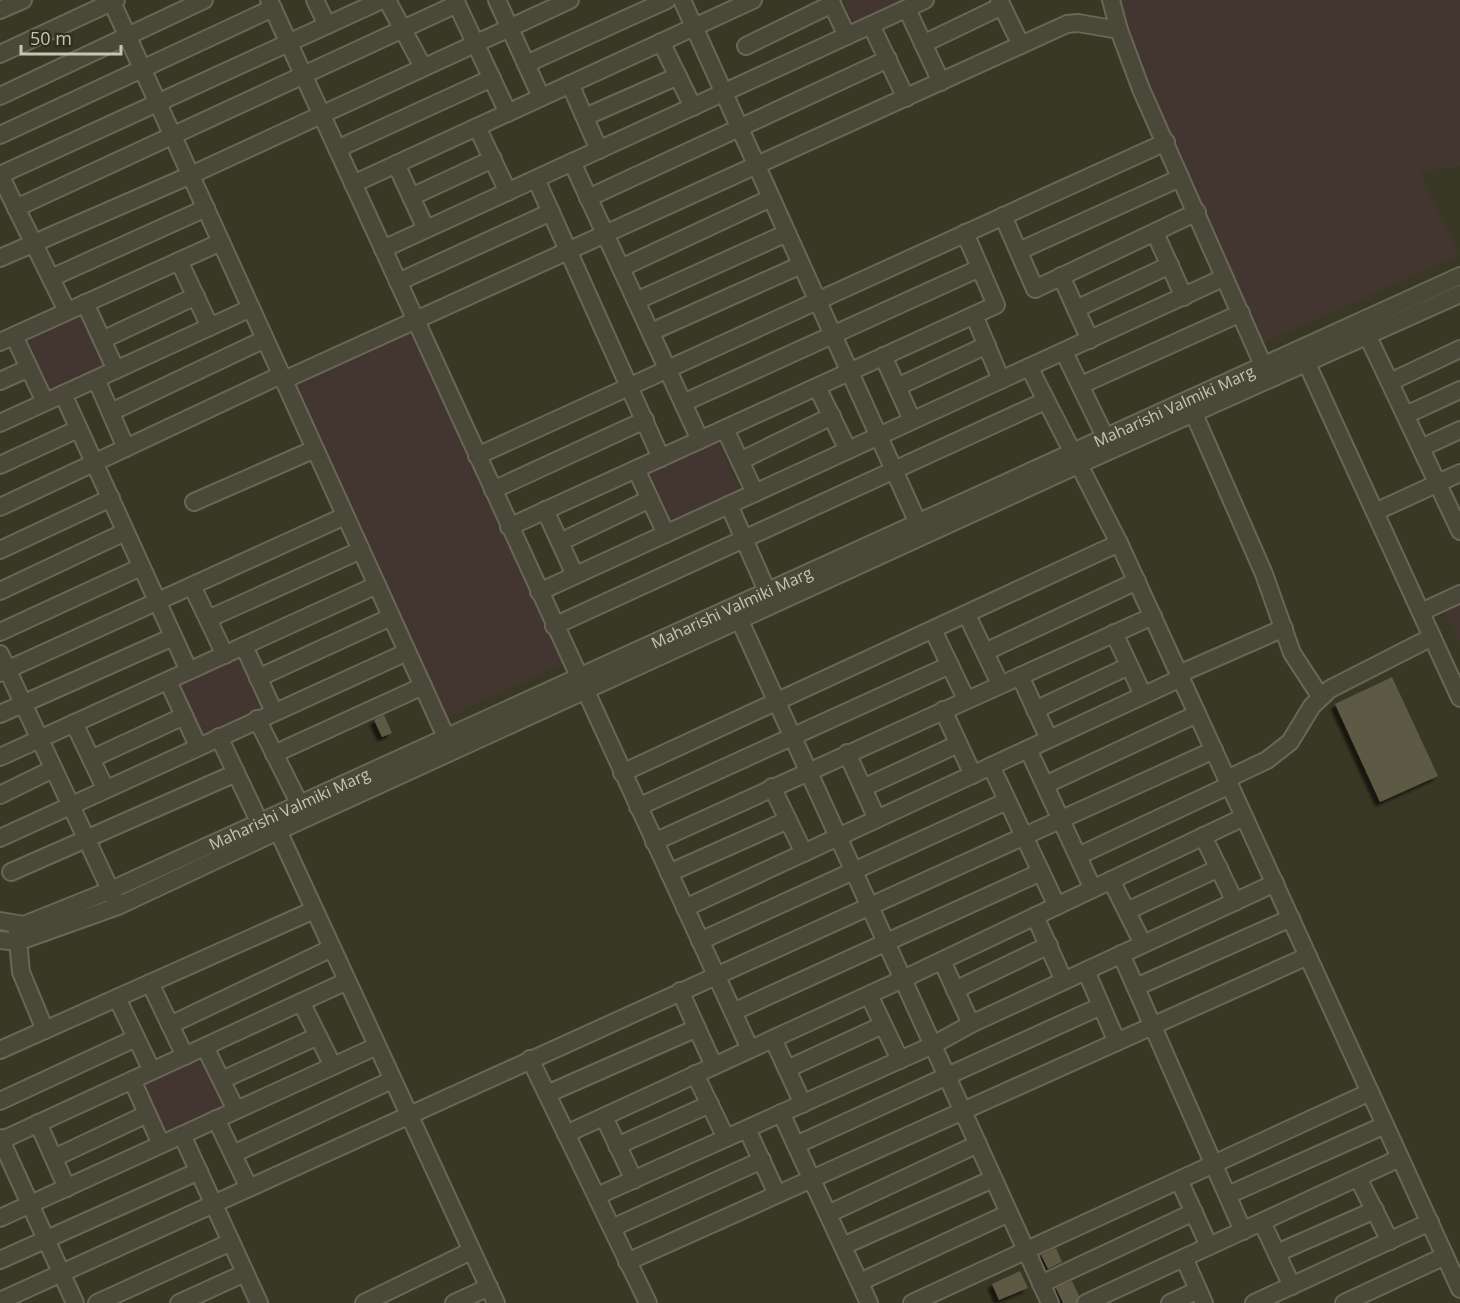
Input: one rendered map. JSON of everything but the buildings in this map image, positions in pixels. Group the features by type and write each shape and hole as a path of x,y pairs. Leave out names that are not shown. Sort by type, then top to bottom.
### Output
{"street":[{"path":"0,10 23,0"},
{"path":"0,96 204,0"},
{"path":"315,0 327,26"},
{"path":"67,311 0,175 382,0"},
{"path":"387,0 423,68"},
{"path":"497,0 542,97"},
{"path":"0,258 191,175 570,0"},
{"path":"526,64 667,0"},
{"path":"682,0 921,529"},
{"path":"353,184 753,0"},
{"path":"383,249 925,0"},
{"path":"1111,0 1119,30 1141,88 1270,380"},
{"path":"0,54 113,1 449,745"},
{"path":"16,208 456,2 508,113"},
{"path":"746,46 831,2 847,36"},
{"path":"923,44 1001,3 1021,45"},
{"path":"0,135 271,4 554,626 750,1049"},
{"path":"907,9 941,82"},
{"path":"0,507 282,377 415,320 1067,24 1078,22 1119,30"},
{"path":"872,25 906,98"},
{"path":"661,42 693,107"},
{"path":"588,198 888,59"},
{"path":"585,117 678,76"},
{"path":"337,149 492,78"},
{"path":"570,84 599,150"},
{"path":"477,127 508,192"},
{"path":"477,456 1166,142"},
{"path":"411,197 493,159"},
{"path":"572,162 700,440"},
{"path":"396,164 426,230"},
{"path":"1018,251 1180,178"},
{"path":"537,179 661,458"},
{"path":"621,268 771,198"},
{"path":"51,278 206,208"},
{"path":"398,282 551,212"},
{"path":"1003,216 1035,289 1197,212"},
{"path":"1155,232 1184,297"},
{"path":"636,301 787,233"},
{"path":"509,527 996,305 965,233"},
{"path":"45,402 29,368 7,339 221,242"},
{"path":"179,261 210,327"},
{"path":"651,332 801,265"},
{"path":"1076,309 1170,265"},
{"path":"683,403 980,268"},
{"path":"1061,276 1090,340"},
{"name":"Maharishi Valmiki Marg","path":"1109,444 1194,414 1270,380 1303,356 1364,328 1460,276"},
{"path":"539,592 1223,278"},
{"name":"Maharishi Valmiki Marg","path":"1364,328 1460,294"},
{"path":"102,340 196,296"},
{"path":"85,303 116,370"},
{"path":"0,423 251,308"},
{"path":"1080,385 1240,313"},
{"path":"974,315 1002,380"},
{"path":"1364,328 1458,520"},
{"path":"111,412 265,339"},
{"path":"897,387 987,345"},
{"path":"1390,382 1460,349"},
{"path":"1064,351 1109,444"},
{"path":"1303,356 1460,698"},
{"name":"Maharishi Valmiki Marg","path":"8,932 269,827 1109,444 1263,364 1303,356"},
{"path":"883,357 912,420"},
{"path":"1029,367 1077,458 1137,581 1460,1289"},
{"path":"0,381 29,368"},
{"path":"96,379 126,448"},
{"path":"817,387 848,450"},
{"path":"1406,415 1460,390"},
{"path":"63,394 189,671"},
{"path":"554,626 1045,401"},
{"path":"1194,414 1264,574 1299,667 1320,696"},
{"path":"740,461 832,416"},
{"path":"493,490 645,420"},
{"path":"0,465 78,429"},
{"path":"725,429 755,493"},
{"path":"1421,448 1460,430"},
{"path":"194,502 315,449"},
{"path":"636,469 666,534"},
{"path":"1375,512 1460,473"},
{"path":"0,550 111,498"},
{"path":"560,542 650,499"},
{"path":"729,505 767,591"},
{"path":"545,510 575,575"},
{"path":"4,672 345,516"},
{"name":"Maharishi Valmiki Marg","path":"736,614 767,591 921,529"},
{"path":"0,591 125,532"},
{"path":"622,773 777,704 1119,543"},
{"path":"208,620 361,550"},
{"path":"0,632 141,567"},
{"path":"985,652 1137,581"},
{"path":"0,758 377,585"},
{"path":"192,586 225,655"},
{"path":"1421,612 1460,594"},
{"path":"736,614 1050,1303"},
{"path":"967,615 1000,684"},
{"path":"654,842 1153,616"},
{"path":"258,678 391,617"},
{"path":"685,908 973,775 1284,627"},
{"path":"933,630 966,699"},
{"path":"1114,633 1143,695"},
{"path":"0,714 173,637"},
{"path":"1078,856 1228,782 1267,760 1290,742 1320,696 1343,680 1432,637"},
{"path":"244,646 274,712"},
{"path":"0,838 105,788 407,652"},
{"path":"0,654 4,672 23,704 118,906"},
{"path":"638,807 950,665"},
{"path":"1035,710 1129,666"},
{"path":"1020,676 1049,739"},
{"path":"168,681 198,746"},
{"path":"274,754 423,686"},
{"path":"943,710 973,775"},
{"path":"1045,785 1197,714"},
{"path":"91,759 184,716"},
{"path":"257,719 300,805"},
{"path":"74,723 105,788"},
{"path":"219,736 236,773 269,827 314,910 496,1303"},
{"path":"863,788 958,744"},
{"name":"Maharishi Valmiki Marg","path":"8,932 118,906 269,827 300,805 449,745"},
{"path":"1028,749 1093,889"},
{"path":"0,1301 530,1059 1025,838 1214,750"},
{"path":"847,753 877,819"},
{"path":"991,766 1057,906"},
{"path":"0,795 53,769"},
{"path":"11,872 236,773"},
{"path":"772,787 804,853"},
{"path":"700,941 1007,801"},
{"path":"566,1134 942,961 1244,817"},
{"path":"669,873 788,820"},
{"path":"1203,836 1235,902"},
{"path":"1127,912 1219,868"},
{"path":"733,1012 1041,872"},
{"path":"1111,880 1143,944"},
{"path":"597,1196 933,1045 971,1024 1275,883"},
{"path":"0,1050 314,910"},
{"path":"1035,916 1064,981"},
{"path":"1136,987 1291,918"},
{"path":"8,932 26,988 45,1029"},
{"path":"955,990 1049,945"},
{"path":"170,1025 332,948"},
{"path":"1121,954 1243,1231"},
{"path":"627,1262 1308,956"},
{"path":"942,961 971,1024"},
{"path":"1086,971 1117,1042"},
{"path":"75,1303 0,1140 347,981"},
{"path":"150,983 185,1056"},
{"path":"680,992 714,1066"},
{"path":"868,995 900,1060"},
{"path":"117,998 152,1071"},
{"path":"301,1002 333,1066"},
{"path":"796,1145 946,1074 1101,1006"},
{"path":"787,1069 884,1025"},
{"path":"547,1094 697,1028"},
{"path":"222,1080 318,1036"},
{"path":"0,1101 136,1038"},
{"path":"773,1039 803,1104"},
{"path":"0,1218 377,1046"},
{"path":"205,1047 236,1110"},
{"path":"530,1059 648,1303"},
{"path":"695,1074 726,1138"},
{"path":"132,1080 161,1144"},
{"path":"233,1154 392,1080"},
{"path":"912,1303 1370,1092"},
{"path":"618,1146 710,1104"},
{"path":"781,1113 869,1303"},
{"path":"54,1158 147,1114"},
{"path":"604,1117 634,1180"},
{"path":"216,1119 249,1188"},
{"path":"38,1123 67,1188"},
{"path":"1228,1195 1385,1125"},
{"path":"747,1128 777,1194"},
{"path":"182,1135 259,1303"},
{"path":"828,1214 978,1144"},
{"path":"1095,1301 1400,1158"},
{"path":"612,1228 762,1160"},
{"path":"0,1260 199,1171"},
{"path":"1358,1178 1390,1241"},
{"path":"843,1246 993,1179"},
{"path":"1179,1180 1209,1246"},
{"path":"1277,1253 1375,1210"},
{"path":"1041,1284 1194,1212"},
{"path":"860,1282 1009,1213"},
{"path":"1262,1222 1292,1286"},
{"path":"1254,1303 1277,1298 1292,1286 1430,1222"},
{"path":"97,1303 231,1242"},
{"path":"364,1303 471,1251"},
{"path":"1344,1303 1445,1256"},
{"path":"1170,1303 1201,1296 1184,1258"},
{"path":"179,1303 245,1273"},
{"path":"454,1303 489,1287"}],"shaded area":[{"path":"844,0 922,0 857,30"},
{"path":"1117,0 1460,0 1460,166 1419,171 1459,255 1264,343 1126,43"},
{"path":"86,307 112,363 43,395 18,339"},
{"path":"411,329 563,664 445,718 292,383"},
{"path":"716,438 742,494 673,525 648,469"},
{"path":"1460,603 1460,643 1444,611"},
{"path":"243,653 269,709 200,740 175,684"},
{"path":"206,1052 231,1108 163,1140 137,1084"}]}
